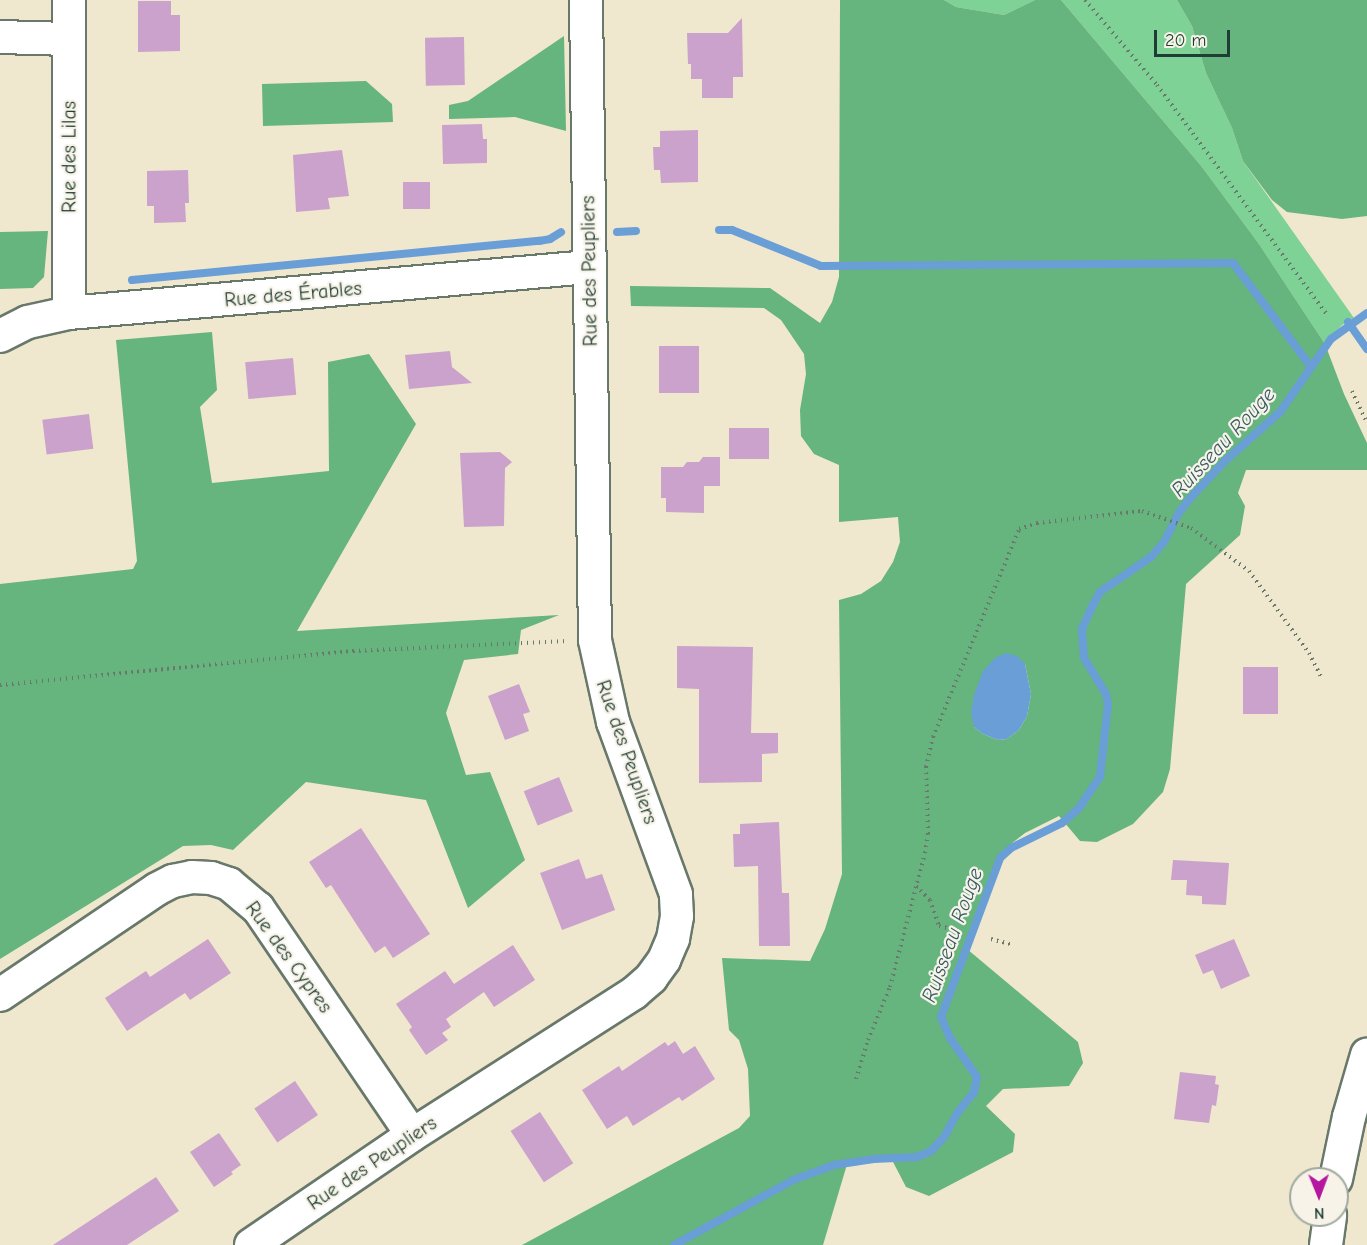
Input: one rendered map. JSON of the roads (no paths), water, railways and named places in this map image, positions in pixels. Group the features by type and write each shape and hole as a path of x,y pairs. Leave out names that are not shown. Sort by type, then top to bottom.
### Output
{"street":[{"name":"Rue des Lilas","path":"69,0 69,313"},
{"name":"Rue des Peupliers","path":"251,1245 412,1135 633,993 651,978 664,960 673,939 677,916 676,894 613,722 595,640 586,0"},
{"path":"0,37 69,39"},
{"name":"Rue des Érables","path":"0,336 28,322 69,313 589,267"},
{"name":"Rue des Cypres","path":"0,995 157,890 183,879 211,878 229,884 258,908 412,1135"},
{"path":"1339,1167 1349,1117 1367,1055"},
{"path":"1326,1245 1328,1227"}],"water":[{"path":"1006,653 1017,656 1025,664 1031,694 1027,716 1019,730 1007,739 998,740 983,734 974,727 971,713 974,695 983,671 995,658"}],"waterway":[{"path":"719,230 732,230 821,266 1233,263 1311,367"},
{"path":"617,232 636,231"},
{"path":"132,280 539,241 550,239 561,232"},
{"name":"Ruisseau Rouge","path":"674,1245 793,1180 834,1165 874,1159 917,1157 931,1151 944,1137 958,1112 974,1092 977,1077 950,1038 941,1017 1000,858 1011,848 1062,823 1079,808 1100,777 1108,705 1106,694 1084,658 1082,629 1092,607 1100,592 1151,557 1164,542 1180,511 1194,494 1225,461 1280,412 1331,339 1367,313"},
{"path":"1348,322 1367,349"}]}
